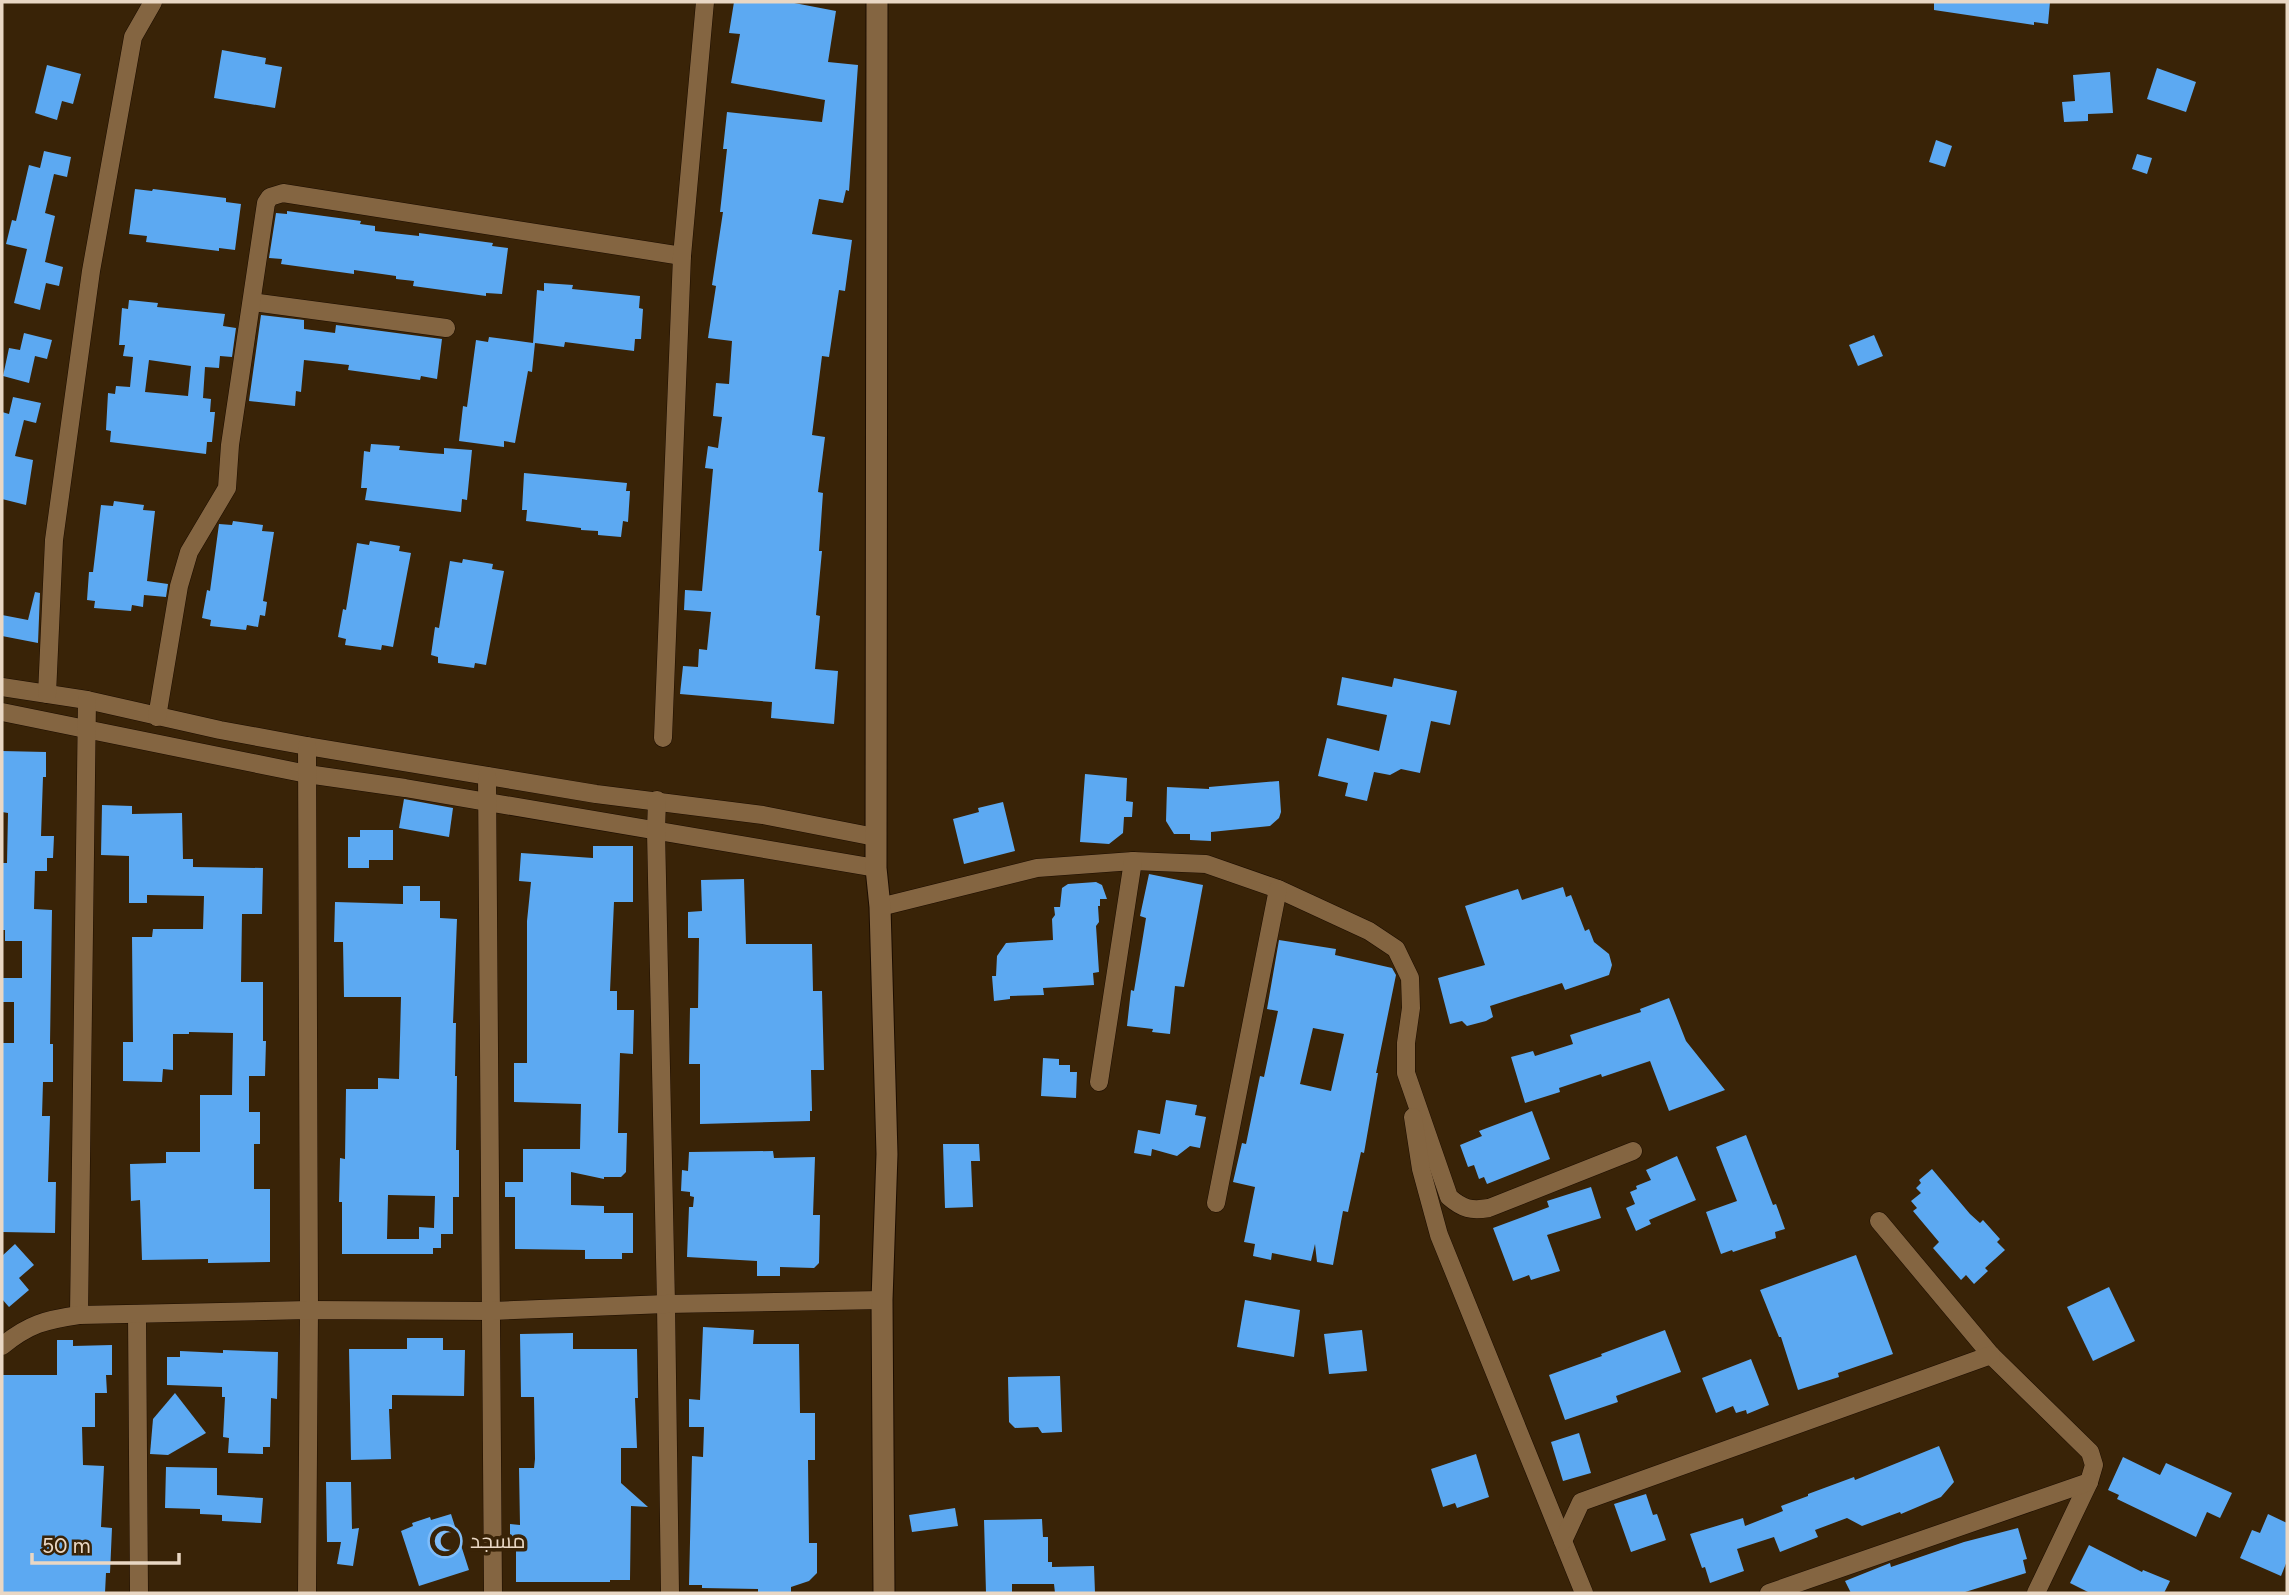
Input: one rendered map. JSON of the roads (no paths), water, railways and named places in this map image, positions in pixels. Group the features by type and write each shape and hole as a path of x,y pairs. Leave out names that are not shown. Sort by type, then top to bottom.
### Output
{"street":[{"path":"47,694 54,540 91,271 133,37 153,2"},
{"path":"663,738 682,256 705,2"},
{"path":"877,2 876,868 880,907 887,1154 882,1300 884,1593"},
{"path":"157,717 179,586 189,552 227,488 230,444 266,203 277,193 682,256"},
{"path":"252,302 446,328"},
{"path":"2,687 88,700 157,717 307,746 596,794 763,816 876,837"},
{"path":"79,1315 88,700"},
{"path":"2,712 307,774 405,788 876,868"},
{"path":"307,746 307,1593"},
{"path":"487,776 493,1593"},
{"path":"657,800 670,1593"},
{"path":"880,907 1037,867 1133,861 1206,864 1278,889 1369,931 1396,949 1410,978 1411,1008 1406,1043 1406,1073 1421,1169 1439,1235 1584,1593"},
{"path":"1098,1082 1133,861"},
{"path":"1216,1203 1278,889"},
{"path":"1406,1073 1449,1197 1462,1208 1489,1208 1633,1151"},
{"path":"1879,1221 1991,1355 2090,1452 2094,1465 2089,1482 2036,1593"},
{"path":"2,1346 42,1321 79,1315 309,1310 492,1311 882,1300"},
{"path":"137,1314 139,1593"},
{"path":"1563,1541 1581,1502 1991,1355"},
{"path":"1769,1593 2089,1482"}],"place":[{"name":"مسجد","path":"445,1541"}]}
